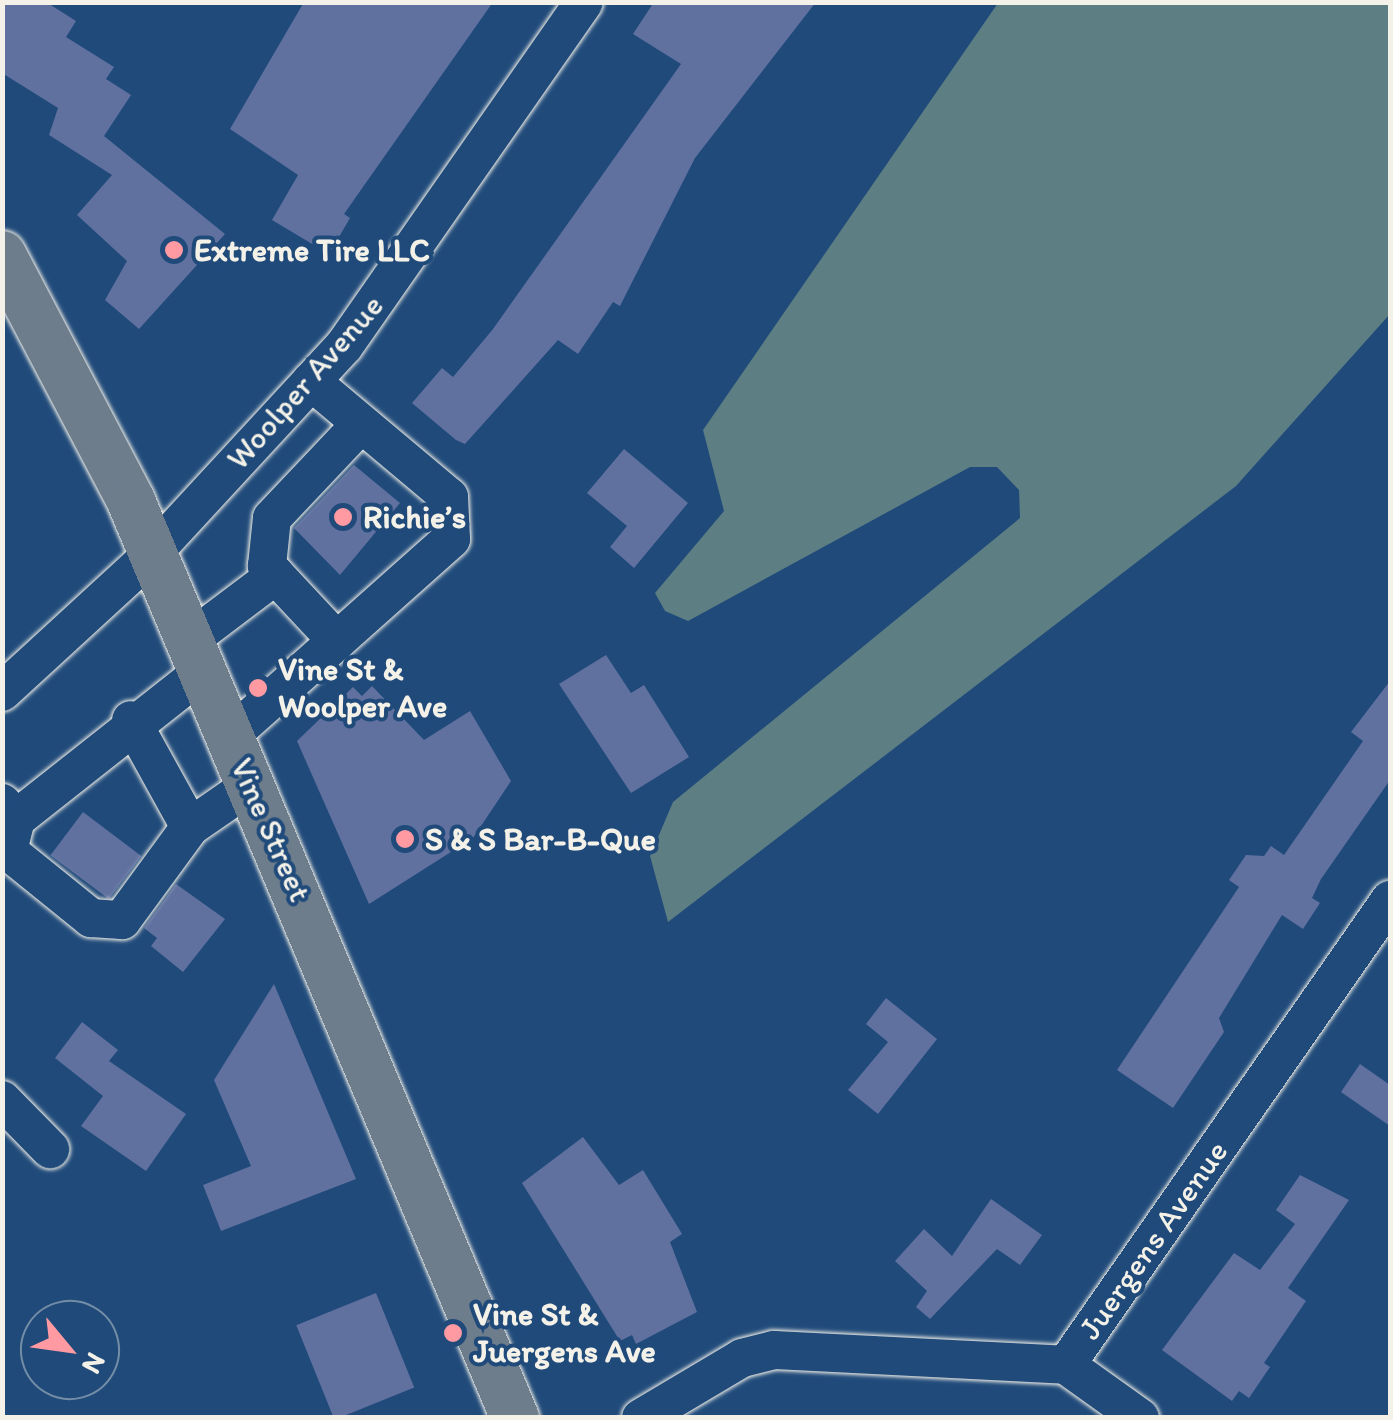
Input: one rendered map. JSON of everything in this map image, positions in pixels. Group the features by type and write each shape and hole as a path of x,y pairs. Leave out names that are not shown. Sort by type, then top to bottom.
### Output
{"main road":[{"name":"Vine Street","path":"2,255 78,384 252,784 515,1418"}],"street":[{"name":"Woolper Avenue","path":"2,692 152,555 311,381 426,240 584,2"},
{"path":"230,736 451,539 449,497 311,381"},
{"path":"337,641 267,566 272,518 362,424"},
{"path":"224,474 272,518"},
{"path":"252,784 190,826 122,920 91,918 8,851 10,811 130,720 276,575"},
{"path":"130,720 190,826"},
{"name":"Juergens Avenue","path":"641,1418 742,1358 774,1350 1066,1364 1390,900"},
{"path":"2,1100 50,1149"},
{"path":"1066,1364 1140,1418"}],"green space":[{"path":"998,3 1390,3 1390,314 1236,486 668,922 650,856 673,802 1020,518 1019,490 997,467 970,467 688,621 665,611 655,593 724,511 703,430"}],"building":[{"path":"2,2 46,2 76,21 66,37 114,67 106,79 131,95 104,136 225,234 139,329 105,300 127,261 77,215 112,175 49,135 58,108 2,73"},
{"path":"304,2 493,2 344,214 350,218 329,254 272,220 298,175 230,129"},
{"path":"654,2 816,2 695,158 620,306 613,302 578,354 558,340 465,444 412,403 442,368 453,377 493,329 681,64 633,34"},
{"path":"624,449 688,503 634,568 610,547 627,526 587,493"},
{"name":"Richie’s","path":"354,465 400,503 340,575 294,528"},
{"path":"606,655 631,693 644,685 689,757 631,793 559,684"},
{"path":"1390,681 1390,780 1321,879 1312,898 1320,903 1303,929 1282,915 1219,1018 1224,1032 1173,1108 1117,1070 1239,887 1229,880 1246,855 1264,856 1271,846 1284,855 1363,741 1351,732"},
{"path":"372,686 424,740 470,711 511,781 473,838 369,904 297,741 353,687 362,696"},
{"path":"83,812 141,856 109,899 51,855"},
{"path":"176,884 225,919 183,972 151,946 157,938 144,928"},
{"path":"274,984 356,1179 221,1231 203,1185 251,1166 214,1080"},
{"path":"886,998 937,1039 878,1114 848,1090 888,1042 866,1024"},
{"path":"82,1022 118,1050 109,1061 186,1114 146,1171 81,1126 103,1096 55,1058"},
{"path":"1360,1064 1390,1085 1390,1126 1341,1092"},
{"path":"583,1137 619,1185 643,1170 682,1234 670,1242 697,1312 636,1344 632,1335 620,1341 522,1183"},
{"path":"1300,1175 1349,1200 1288,1288 1306,1301 1264,1363 1270,1367 1249,1398 1239,1391 1232,1401 1162,1350 1234,1253 1260,1270 1295,1224 1276,1210"},
{"path":"991,1199 1042,1235 1020,1265 997,1249 930,1319 916,1307 927,1291 895,1261 924,1229 952,1256"},
{"path":"376,1293 414,1388 334,1418 296,1325"}],"place":[{"name":"Extreme Tire LLC","path":"174,250"},
{"name":"Richie’s","path":"343,517"},
{"name":"Vine St & Woolper Ave","path":"258,688"},
{"name":"S & S Bar-B-Que","path":"405,839"},
{"name":"Vine St & Juergens Ave","path":"453,1333"}]}
